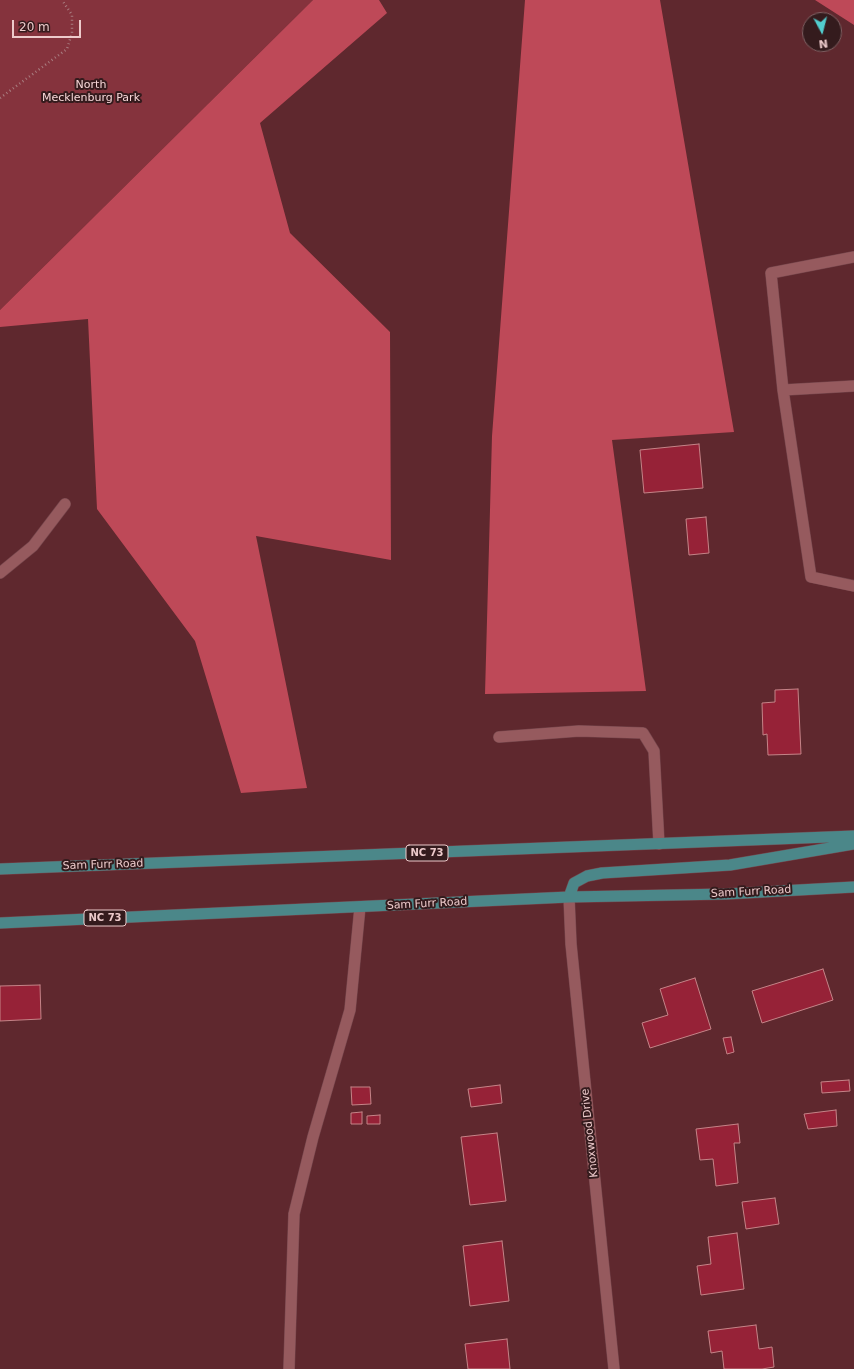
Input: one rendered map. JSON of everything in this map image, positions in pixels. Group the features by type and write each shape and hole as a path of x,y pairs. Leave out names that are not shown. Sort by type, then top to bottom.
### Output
{"main road":[{"name":"Sam Furr Road","path":"0,869 854,836"},
{"path":"569,897 574,883 587,876 602,873 730,866 854,844"},
{"name":"Sam Furr Road","path":"0,923 569,897 726,894 854,887"}],"street":[{"path":"854,257 771,273 783,390 811,577 854,586"},
{"path":"783,390 854,386"},
{"path":"0,573 33,546 65,504"},
{"path":"499,737 580,731 643,733 654,751 659,844"},
{"name":"Knoxwood Drive","path":"569,897 571,944 614,1369"},
{"path":"289,1369 294,1214 313,1137 350,1010 360,907"}],"path":[{"path":"0,98 67,49 72,33 72,15 62,0"}],"green space":[{"name":"North Mecklenburg Park","path":"0,0 313,0 0,310"}],"shaded area":[{"path":"313,0 379,0 387,13 260,123 290,233 390,332 391,560 256,536 307,788 241,793 195,641 97,509 88,319 0,327 0,310"},
{"path":"525,0 660,0 734,432 612,440 646,691 485,694 492,436"},
{"path":"815,0 854,0 854,25 842,17 842,12 834,12"}],"building":[{"path":"699,444 703,488 644,493 640,450"},
{"path":"706,517 709,553 689,555 686,519"},
{"path":"798,689 801,754 768,755 767,734 763,735 762,703 775,702 775,690"},
{"path":"823,969 833,1000 762,1023 752,991"},
{"path":"695,978 711,1029 650,1048 642,1023 668,1015 660,989"},
{"path":"40,985 41,1019 0,1021 0,986"},
{"path":"731,1037 734,1052 727,1054 723,1038"},
{"path":"849,1080 850,1091 822,1093 821,1082"},
{"path":"500,1085 502,1103 471,1107 468,1089"},
{"path":"351,1087 370,1087 371,1104 352,1105"},
{"path":"836,1110 837,1126 808,1129 804,1114"},
{"path":"362,1112 362,1124 351,1124 351,1113"},
{"path":"380,1115 380,1124 367,1124 367,1116"},
{"path":"738,1124 740,1143 734,1143 738,1183 716,1186 713,1159 700,1160 696,1129"},
{"path":"497,1133 506,1201 470,1205 461,1137"},
{"path":"775,1198 779,1224 746,1229 742,1202"},
{"path":"737,1233 744,1289 701,1295 697,1266 711,1264 708,1237"},
{"path":"502,1241 509,1301 470,1306 463,1246"},
{"path":"756,1325 759,1349 772,1347 774,1367 762,1369 724,1369 722,1351 711,1353 708,1331"},
{"path":"507,1339 510,1369 468,1369 465,1344"}]}
